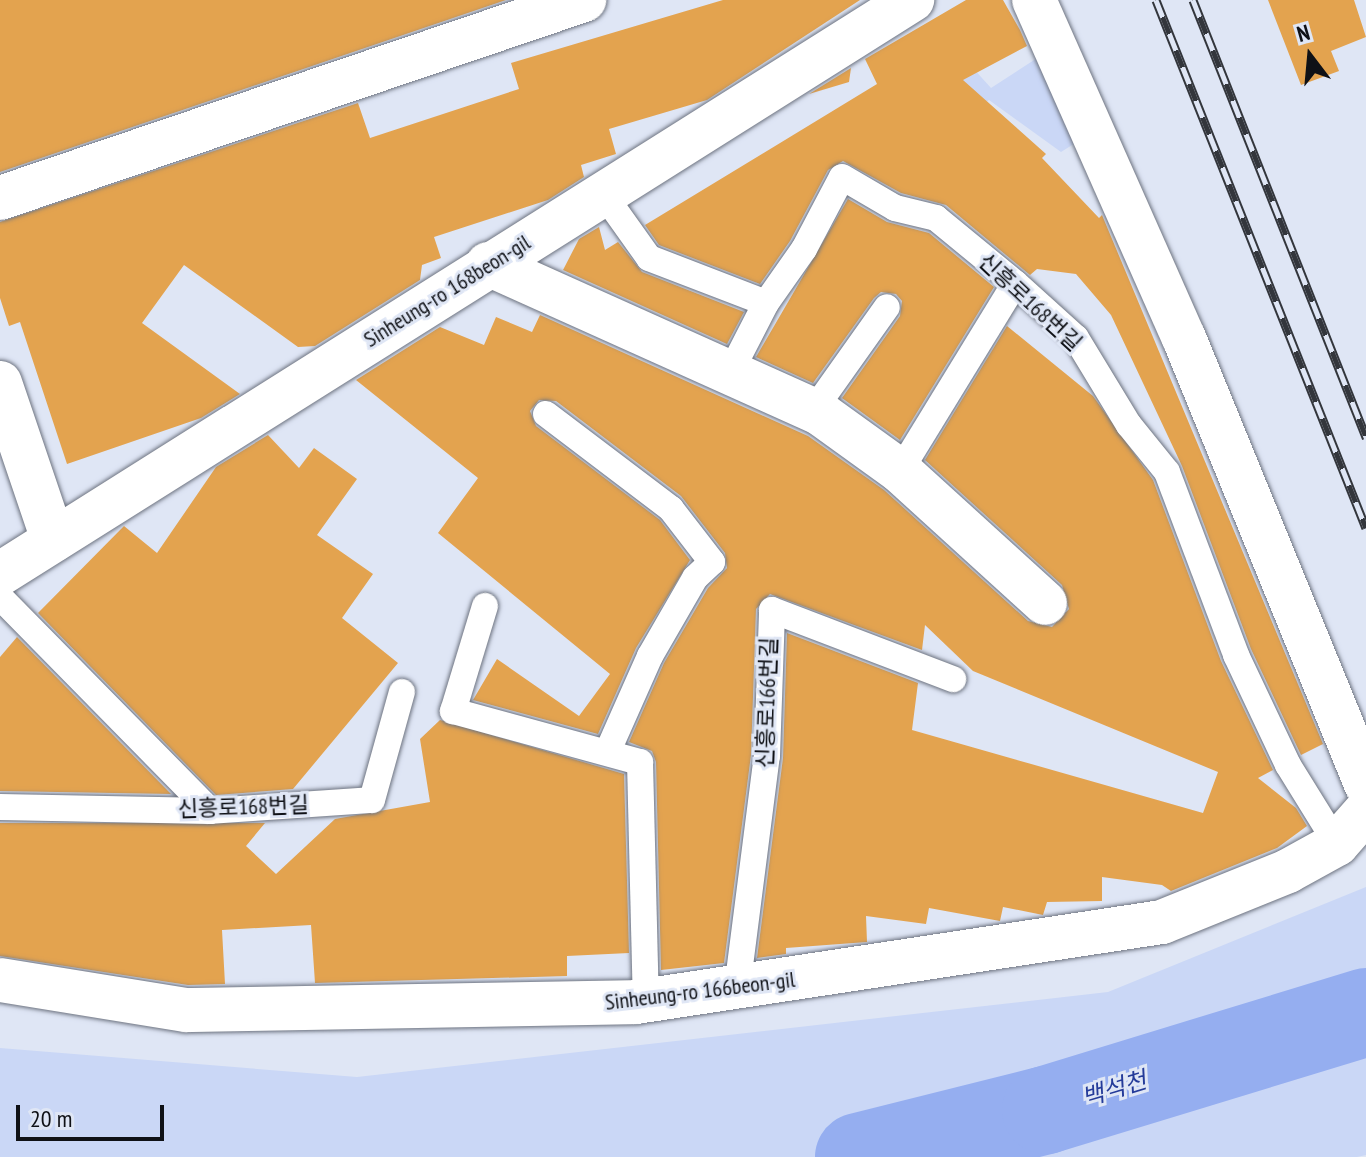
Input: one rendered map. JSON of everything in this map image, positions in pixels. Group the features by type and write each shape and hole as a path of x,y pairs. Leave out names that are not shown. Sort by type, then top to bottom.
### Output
{"street":[{"path":"0,198 584,0"},
{"path":"1034,0 1184,338 1366,784"},
{"name":"Sinheung-ro 168beon-gil","path":"0,574 899,2"},
{"path":"488,264 821,414 900,471 1045,603"},
{"path":"0,383 53,540"},
{"name":"Sinheung-ro 166beon-gil","path":"0,980 186,1010 646,1001 1162,922 1288,871 1337,844 1366,811"}],"lane":[{"name":"신흥로168번길","path":"766,303 804,249 842,177 888,205 936,218 1076,338 1129,425 1167,472 1236,655 1288,765 1337,844"},
{"path":"602,192 649,258 766,303 730,373"},
{"path":"900,471 1015,283"},
{"path":"821,414 823,397 887,307"},
{"path":"546,414 671,509 712,562 695,578 650,656 608,751"},
{"path":"0,597 210,811"},
{"path":"485,606 453,711 640,762 646,1001"},
{"name":"신흥로166번길","path":"737,989 767,756 772,610 953,679"},
{"name":"신흥로168번길","path":"0,807 210,811 372,800 402,692"}],"shaded area":[{"path":"1048,51 1088,135 1061,152 989,100 954,127 963,57 991,88"},
{"path":"1366,887 1366,1155 1357,1157 0,1157 0,1048 357,1077 1108,992"}],"building":[{"path":"0,0 506,0 0,172"},
{"path":"723,0 860,0 707,100 609,129 616,154 581,165 584,177 548,200 434,237 441,258 422,265 420,280 315,346 298,347 184,265 142,323 240,394 201,418 67,464 20,322 9,326 0,298 0,222 358,103 370,138 519,89 511,63"},
{"path":"966,0 1003,0 1020,30 1027,46 963,80 1046,154 1042,158 1099,218 1102,215 1323,744 1301,755 1251,649 1182,466 1111,315 1076,274 1037,269 1030,275 946,205 901,193 843,161 828,170 790,241 760,284 659,245 645,225 877,84 865,59"},
{"path":"1268,0 1354,0 1366,37 1331,51 1339,71 1301,85"},
{"path":"851,68 849,82 809,94"},
{"path":"848,199 887,222 929,233 994,287 900,440 842,398 900,316 902,301 896,294 881,292 874,298 813,383 756,357"},
{"path":"599,227 605,250 618,242 642,272 744,312 727,344 563,270 579,239"},
{"path":"540,315 808,436 884,490 1028,621 1052,627 1069,609 1062,585 925,460 1007,326 1093,396 1153,480 1221,661 1273,770 1258,778 1296,808 1307,826 1277,848 1171,891 1162,885 1102,877 1102,901 1047,902 1043,915 1003,907 1000,921 929,908 926,924 866,916 867,942 786,948 786,954 757,958 783,758 787,633 918,683 912,730 1203,813 1218,772 973,671 925,625 922,650 770,594 756,609 751,755 724,963 661,970 656,762 652,751 629,742 664,663 708,588 727,568 725,553 681,496 556,401 539,400 530,411 536,426 660,520 690,560 636,648 598,734 473,700 497,659 579,716 610,674 438,533 478,478 356,380 440,327 484,345 496,317 532,332"},
{"path":"268,435 299,468 314,448 357,479 317,535 373,574 342,618 398,663 293,789 216,795 38,613 124,526 157,553 216,467"},
{"path":"17,637 171,794 0,791 0,657"},
{"path":"440,720 624,774 629,953 567,956 567,976 315,983 311,925 222,930 225,984 188,985 0,956 0,823 265,823 246,846 276,874 335,819 430,802 420,739"}],"waterway":[{"name":"백석천","path":"859,1157 1046,1110 1366,1012"}],"railway":[{"path":"1156,0 1366,528"},
{"path":"1193,0 1366,438"}]}
